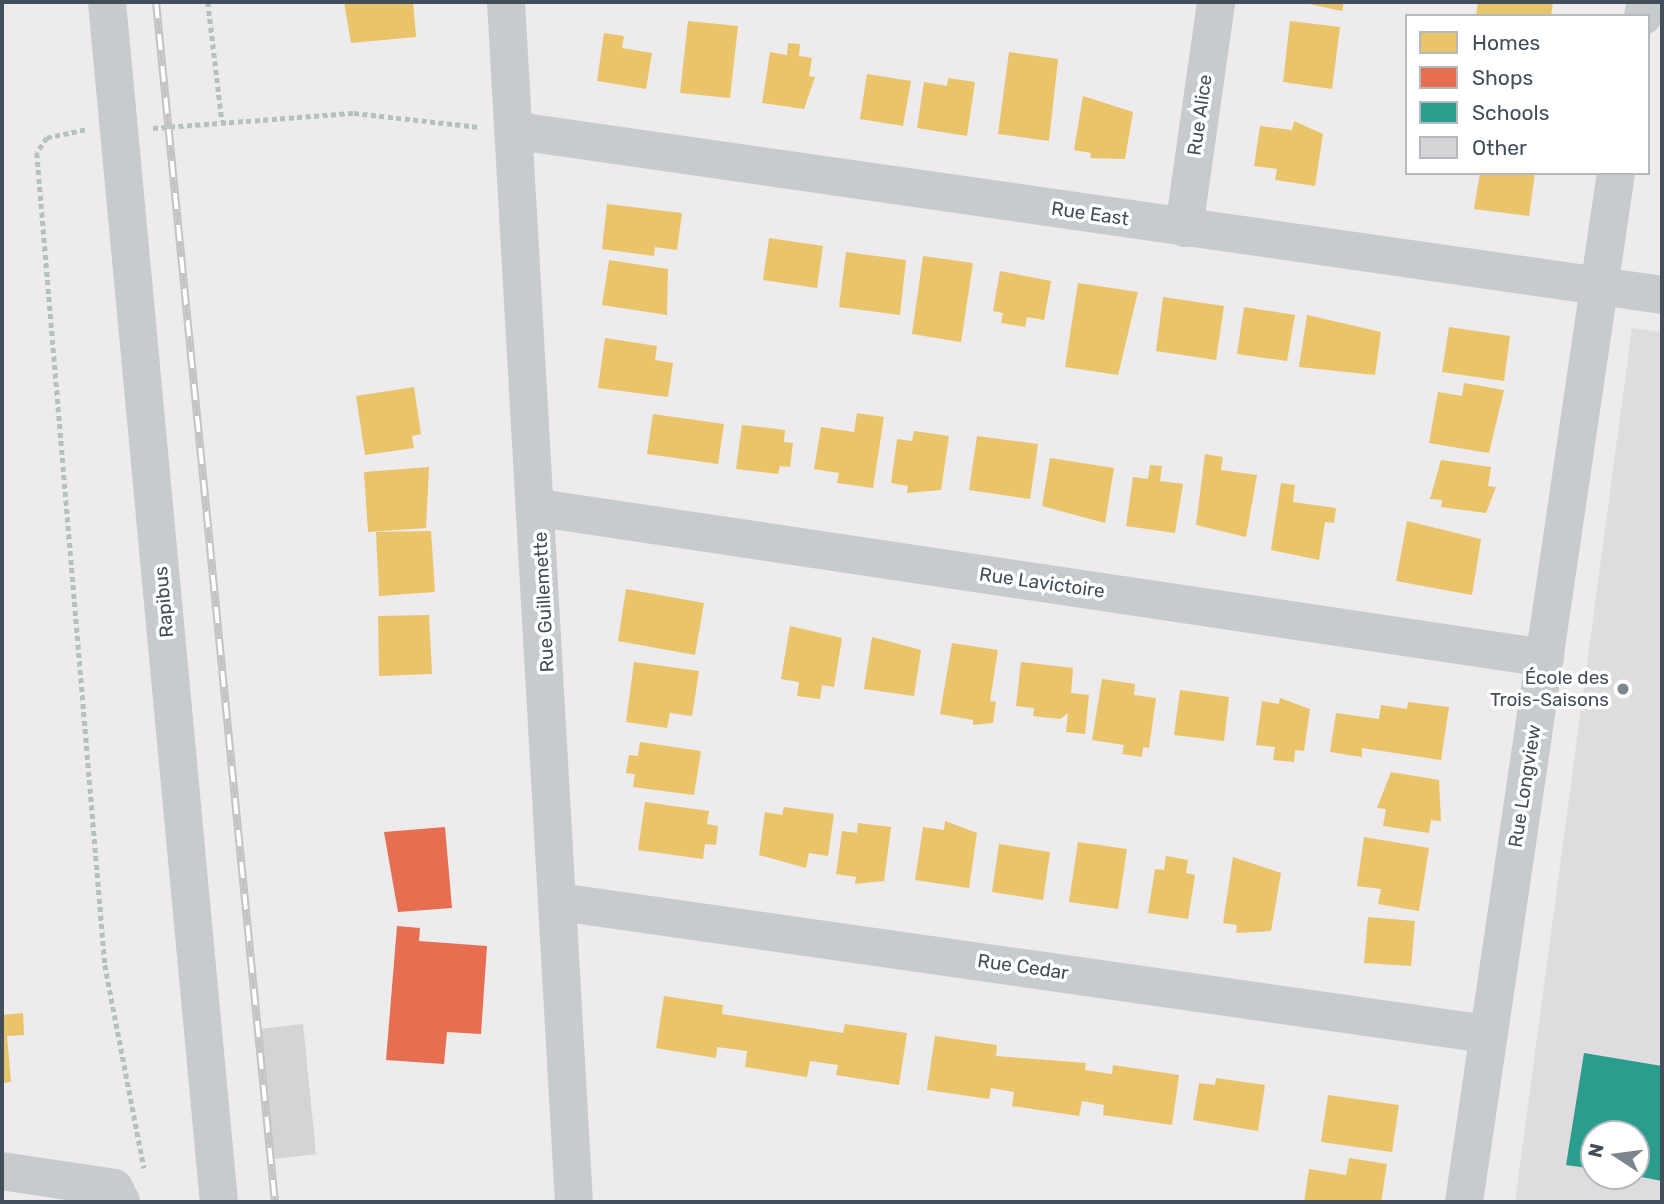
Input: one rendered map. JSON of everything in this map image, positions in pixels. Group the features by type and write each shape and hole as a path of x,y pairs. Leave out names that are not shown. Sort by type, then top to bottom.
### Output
{"street":[{"name":"Rapibus","path":"107,2 219,1202"},
{"name":"Rue Guillemette","path":"506,2 517,131 539,508 574,1202"},
{"name":"Rue Alice","path":"1184,228 1216,2"},
{"name":"Rue East","path":"517,131 1662,295"},
{"name":"Rue Longview","path":"1464,1202 1486,1034 1545,658 1595,286 1616,175"},
{"name":"Rue Lavictoire","path":"539,508 1545,658"},
{"name":"Rue Cedar","path":"559,902 1486,1034"},
{"path":"2,1171 114,1188 133,1188"}],"path":[{"path":"208,2 222,121"},
{"path":"133,1188 105,965 37,153 47,138 67,129 121,131 222,121 354,113 517,131"}],"shaded area":[{"name":"École des Trois-Saisons","path":"1632,328 1662,332 1662,1202 1515,1202"}],"building: Homes":[{"path":"344,2 413,2 416,37 351,43"},
{"path":"1300,2 1344,2 1342,11"},
{"path":"1478,2 1553,2 1551,14 1476,14"},
{"path":"688,21 738,26 730,98 680,93"},
{"path":"1290,21 1340,27 1332,89 1283,82"},
{"path":"604,33 624,36 622,48 652,53 646,89 597,81"},
{"path":"788,43 800,44 799,56 812,58 809,76 815,77 804,109 762,103 770,52 787,55"},
{"path":"1009,52 1058,59 1049,141 998,134"},
{"path":"867,74 911,81 903,126 860,119"},
{"path":"948,78 975,82 967,136 917,128 924,82 947,86"},
{"path":"1083,96 1133,112 1125,159 1090,158 1091,153 1074,150"},
{"path":"1294,121 1323,134 1315,186 1275,180 1277,169 1254,166 1260,126 1292,130"},
{"path":"1480,175 1535,175 1529,216 1474,209"},
{"path":"607,204 682,213 677,250 655,247 654,256 602,249"},
{"path":"769,238 823,246 817,288 763,280"},
{"path":"846,252 906,260 900,315 839,307"},
{"path":"923,256 973,263 961,342 912,334"},
{"path":"609,260 668,269 667,315 602,305"},
{"path":"1000,271 1051,281 1044,320 1027,317 1025,327 1001,323 1003,313 993,311"},
{"path":"1078,283 1138,292 1118,375 1065,367"},
{"path":"1163,297 1224,306 1216,360 1156,351"},
{"path":"1244,307 1295,315 1287,361 1237,354"},
{"path":"1307,315 1381,332 1375,375 1299,367"},
{"path":"1449,327 1510,336 1504,381 1442,372"},
{"path":"605,338 657,346 655,360 673,363 668,397 598,388"},
{"path":"1464,383 1504,390 1489,453 1429,443 1438,392 1462,396"},
{"path":"414,387 421,434 412,436 414,448 365,455 356,396"},
{"path":"857,413 884,417 873,488 837,483 839,473 814,469 821,427 854,432"},
{"path":"653,414 724,424 718,464 647,454"},
{"path":"742,425 785,430 784,442 793,443 790,467 780,466 778,474 736,469"},
{"path":"914,431 949,436 941,490 907,493 908,486 891,483 897,439 912,441"},
{"path":"977,436 1038,444 1030,499 969,490"},
{"path":"1205,454 1223,457 1221,470 1257,475 1246,537 1196,525"},
{"path":"1050,458 1114,468 1105,523 1042,506"},
{"path":"1441,460 1491,467 1488,486 1496,487 1486,513 1441,507 1442,500 1430,499"},
{"path":"1150,465 1162,466 1160,481 1183,484 1175,533 1126,526 1133,477 1148,479"},
{"path":"429,467 426,528 368,532 364,472"},
{"path":"1281,483 1295,485 1293,502 1336,508 1334,523 1325,522 1319,560 1271,550"},
{"path":"1407,521 1481,539 1472,595 1396,581"},
{"path":"431,531 435,592 379,596 376,532"},
{"path":"626,589 704,603 695,655 618,641"},
{"path":"429,615 432,674 379,676 378,616"},
{"path":"790,626 842,638 834,687 822,685 820,699 797,696 799,682 781,679"},
{"path":"872,637 921,650 914,696 864,689"},
{"path":"952,643 998,650 990,701 996,702 993,723 973,725 973,720 940,714"},
{"path":"634,662 699,671 692,716 670,713 667,728 626,722"},
{"path":"1021,662 1073,668 1071,693 1089,695 1085,734 1066,732 1068,713 1060,719 1033,716 1034,708 1016,706"},
{"path":"1102,679 1135,684 1134,695 1156,698 1149,748 1143,747 1142,757 1122,754 1124,745 1092,740"},
{"path":"1180,690 1229,697 1224,741 1174,735"},
{"path":"1280,698 1310,709 1304,751 1295,750 1294,762 1273,760 1275,747 1256,745 1262,701 1279,704"},
{"path":"1408,702 1449,707 1441,760 1362,748 1362,757 1330,752 1336,713 1379,719 1381,705 1407,709"},
{"path":"640,742 701,751 694,795 633,787 635,774 626,773 629,755 638,756"},
{"path":"1391,772 1439,780 1441,821 1431,820 1429,833 1383,826 1386,809 1377,808"},
{"path":"645,802 709,811 707,824 718,826 716,845 705,844 703,859 638,850"},
{"path":"784,807 834,814 828,856 809,853 806,868 759,855 765,812 782,815"},
{"path":"945,821 977,833 969,888 915,880 923,827 944,830"},
{"path":"858,823 891,827 884,881 855,884 856,877 836,874 842,831 857,833"},
{"path":"1364,837 1429,848 1419,911 1378,904 1381,889 1357,886"},
{"path":"1078,842 1127,849 1118,909 1069,902"},
{"path":"999,844 1050,852 1043,900 992,892"},
{"path":"1166,856 1188,860 1186,873 1195,875 1188,919 1148,913 1155,869 1164,870"},
{"path":"1233,857 1281,873 1271,931 1236,933 1237,925 1223,923"},
{"path":"1368,917 1415,921 1411,966 1364,963"},
{"path":"664,996 723,1005 722,1014 843,1033 845,1024 907,1033 899,1085 836,1075 838,1065 810,1061 807,1077 745,1067 747,1051 717,1047 716,1058 656,1048"},
{"path":"23,1013 24,1035 7,1036 11,1082 2,1083 2,1015"},
{"path":"935,1036 997,1045 996,1056 1086,1063 1085,1070 1112,1074 1113,1065 1179,1075 1172,1125 1103,1115 1104,1105 1082,1101 1079,1116 1012,1106 1014,1092 991,1088 989,1099 927,1090"},
{"path":"1216,1078 1265,1085 1258,1131 1193,1120 1199,1083 1215,1085"},
{"path":"1328,1095 1399,1105 1392,1152 1321,1142"},
{"path":"1349,1158 1387,1164 1381,1202 1304,1202 1309,1169 1346,1175"}],"building: Shops":[{"path":"445,827 452,908 398,912 384,832"},
{"path":"397,926 420,928 419,941 487,946 481,1034 447,1032 444,1064 386,1060"}],"building: Schools":[{"path":"1584,1053 1662,1066 1662,1181 1650,1179 1650,1120 1580,1120 1580,1167 1566,1165"}],"building: Other":[{"path":"303,1024 316,1154 274,1159 261,1029"}],"railway":[{"path":"156,2 275,1202"}],"place":[{"name":"École des Trois-Saisons","path":"1623,689"}]}
